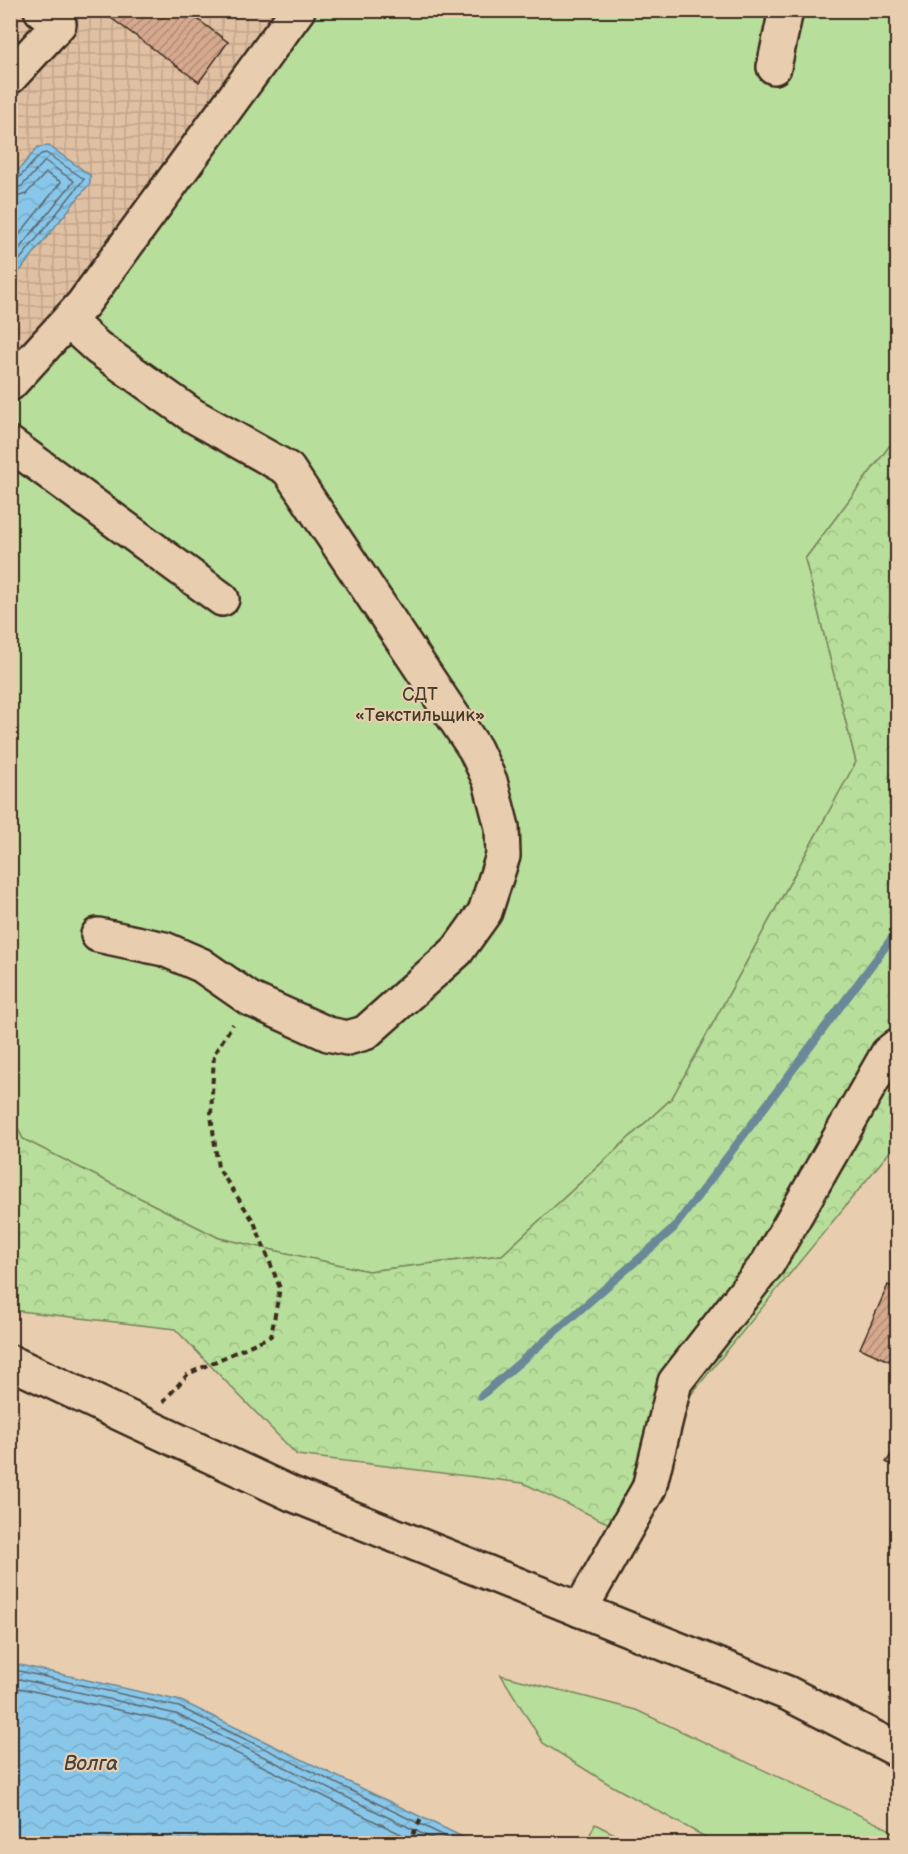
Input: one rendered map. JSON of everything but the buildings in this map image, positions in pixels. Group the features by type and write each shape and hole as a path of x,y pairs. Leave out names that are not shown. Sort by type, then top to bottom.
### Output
{"street":[{"path":"10,77 59,24 40,10"},
{"path":"10,384 97,286 298,10"},
{"path":"774,67 786,10"},
{"path":"68,321 98,348 192,415 288,469 476,749 490,781 502,827 503,856 485,912 449,959 365,1033 347,1038 328,1034 250,999 201,965 164,948 98,935"},
{"path":"10,444 222,599"},
{"path":"580,1610 649,1488 675,1382 768,1263 888,1053 897,1045"},
{"path":"10,1362 292,1494 787,1693 897,1750"}],"path":[{"path":"143,1424 188,1374 271,1336 280,1288 254,1222 218,1168 211,1115 214,1053 250,999"},
{"path":"408,1844 421,1819"}],"shaded area":[{"path":"11,11 284,11 74,297 11,363"}],"green space":[{"name":"СДТ «Текстильщик»","path":"313,11 897,11 897,436 805,559 856,762 672,1098 502,1255 368,1271 219,1238 23,1139 11,1113 11,398"},
{"path":"897,436 897,1143 680,1408 622,1530 523,1483 297,1455 175,1329 11,1310 10,1113 23,1139 219,1238 368,1271 502,1255 672,1098 856,762 805,559"},
{"path":"501,1675 636,1710 889,1829 897,1838 897,1843 716,1843 607,1783 543,1743"},
{"path":"595,1824 632,1843 586,1843"}],"water":[{"path":"49,146 90,175 90,183 11,282 11,179 38,147"},
{"name":"Волга","path":"11,1663 181,1701 475,1843 11,1843"}],"waterway":[{"path":"481,1396 673,1229 898,930"}]}
